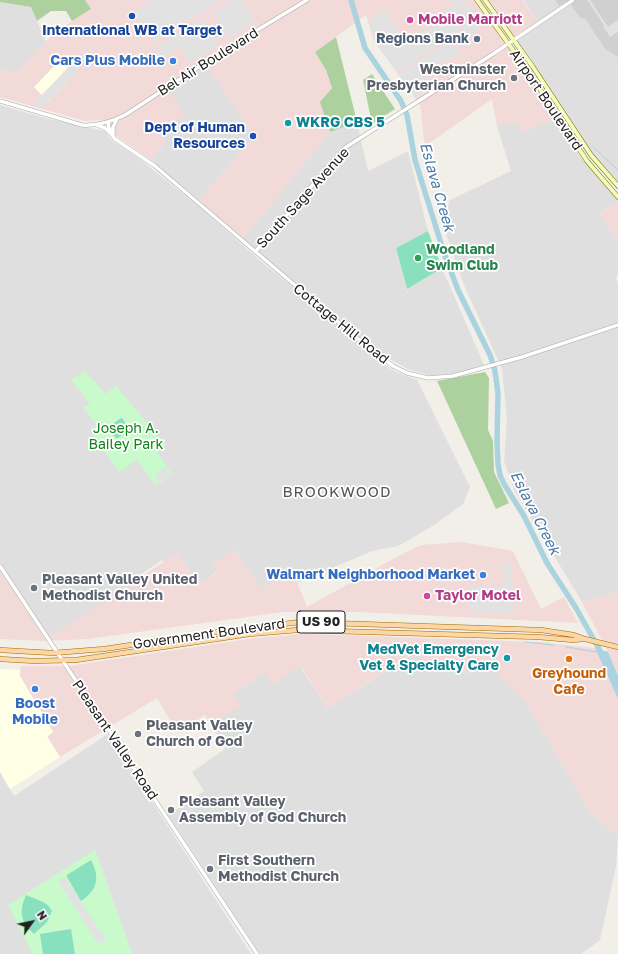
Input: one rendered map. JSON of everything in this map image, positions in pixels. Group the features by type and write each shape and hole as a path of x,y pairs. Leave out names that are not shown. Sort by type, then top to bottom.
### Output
{"main road":[{"name":"Airport Boulevard","path":"477,0 528,70 587,161 618,197"},
{"name":"Airport Boulevard","path":"485,0 533,67 591,155 618,186"},
{"name":"Government Boulevard","path":"0,650 57,653 104,649 218,632 300,622 541,630 574,635 618,647"},
{"name":"Government Boulevard","path":"0,659 62,661 250,634 298,630 538,637 573,640 585,639"}],"street":[{"name":"Bel Air Boulevard","path":"108,123 125,115 226,49 307,0"},
{"name":"South Sage Avenue","path":"255,252 332,162 346,148 574,0"},
{"name":"Cottage Hill Road","path":"0,101 75,123 88,125 108,123"},
{"path":"113,137 113,127 117,119"},
{"path":"108,123 113,137"},
{"name":"Cottage Hill Road","path":"96,125 107,130 113,137 155,166 384,361 400,370 435,378 462,375 618,325"},
{"name":"Cottage Hill Road","path":"612,328 618,329"},
{"name":"Pleasant Valley Road","path":"0,566 257,954"}],"shaded area":[{"path":"85,0 523,0 538,22 504,42 556,119 522,132 517,122 497,126 492,99 425,146 420,105 374,41 366,15 315,52 326,70 332,88 321,102 330,132 243,238 199,200 255,136 207,65 169,90 185,115 159,132 165,142 151,160 115,135 105,120 85,121 0,97 0,69 16,73 54,33 91,9"},
{"path":"152,0 221,0 154,43 134,12"},
{"path":"230,0 241,0 255,22 229,38 213,12"},
{"path":"450,0 466,0 468,3 451,14 461,30 397,72 375,41 369,20 385,10 406,43 432,26 429,21 453,6"},
{"path":"524,0 555,0 560,7 538,22"},
{"path":"555,0 618,0 618,57 605,49 585,19 580,18 568,1 559,6"},
{"path":"587,0 590,0 608,27 618,20 618,32 610,37 603,26 604,25"},
{"path":"0,2 31,7 46,42 16,73 0,69"},
{"path":"470,4 476,14 476,19 463,28 457,18 456,13"},
{"path":"570,4 580,18 585,19 605,49 618,56 618,182 595,156 538,69 517,40"},
{"path":"200,19 203,19 218,42 216,44 217,46 190,63 180,47 160,59 155,51 157,50 156,48"},
{"path":"478,20 480,29 467,38 470,44 463,48 457,39 459,35 465,32 463,29"},
{"path":"453,41 461,54 449,61 441,49"},
{"path":"440,47 447,59 436,65 437,67 426,75 434,87 416,98 398,74"},
{"path":"84,51 91,56 42,108 37,104 35,102"},
{"path":"60,60 74,74 48,102 34,87"},
{"path":"207,65 255,136 199,200 151,160 165,142 159,132 169,90"},
{"path":"0,105 45,118 105,131 111,140 137,157 197,205 264,264 382,363 396,372 417,380 470,487 463,504 431,527 398,546 372,551 297,583 294,575 281,578 262,590 234,550 213,565 218,571 198,584 177,553 164,562 162,560 134,579 135,581 50,638 0,562"},
{"path":"556,119 581,157 618,201 600,213 618,241 618,275 615,277 618,283 618,592 582,602 514,490 504,461 507,419 502,369 464,285 443,225 450,200 511,171 497,126 517,122 522,132"},
{"path":"357,122 368,171 408,151 428,231 396,248 409,299 407,289 442,268 484,365 456,374 437,375 428,375 408,369 377,352 243,238 330,132"},
{"path":"618,201 618,241 600,213"},
{"path":"166,467 172,475 158,484 158,479 155,474"},
{"path":"462,542 513,551 541,609 564,597 578,623 358,612 283,612 88,639 44,641 0,639 0,562 50,637 177,553 198,584 218,572 213,564 234,550 262,590 281,578 294,575 307,607 421,545"},
{"path":"504,562 512,563 511,585 514,588 514,613 470,612 470,586 503,587"},
{"path":"618,592 618,677 607,650 582,602"},
{"path":"304,634 539,642 595,648 618,699 618,836 589,811 526,702 504,682 488,660 465,675 455,660 433,675 417,651 327,708 301,666 271,685 265,672 233,694 241,706 211,724 205,715 178,733 157,698 60,757 47,736 53,732 20,676 21,666 69,666 255,638"},
{"path":"418,651 455,660 465,675 488,660 504,682 526,702 589,811 618,836 616,866 600,940 581,954 260,954 168,815 204,791 192,772 225,749 211,724 240,706 233,694 265,672 272,684 300,666 327,708"},
{"path":"0,669 20,670 20,676 53,732 47,737 60,757 10,789 0,772"},
{"path":"108,734 251,954 132,954 95,850 9,905 33,954 0,954 0,772 14,796"},
{"path":"65,877 106,940 99,945 58,881"}],"green space":[{"path":"0,0 85,0 91,9 72,21 66,11 51,11 37,21 31,7 0,2"},
{"path":"336,37 357,122 330,132 320,102 332,88 326,70 315,52"},
{"path":"372,74 395,109 372,124 363,80"},
{"name":"Woodland Swim Club","path":"428,231 442,268 407,289 396,248"},
{"name":"Joseph A. Bailey Park","path":"85,371 106,394 116,386 166,445 157,452 173,475 156,486 137,460 119,472 90,431 98,426 83,408 90,404 71,380"},
{"path":"485,372 489,378 488,430 493,441 494,472 509,503 496,509 437,381"},
{"path":"121,418 129,430 116,438 109,428"},
{"path":"95,850 132,954 33,954 8,905"},
{"path":"91,860 96,872 96,883 87,897 81,901 67,875"},
{"path":"26,895 44,903 52,911 47,922 34,934 26,925 22,916 22,906"},
{"path":"71,929 75,954 43,954 40,934"}],"water":[{"path":"595,648 608,652 618,676 618,699"}],"waterway":[{"name":"Eslava Creek","path":"351,0 365,48 401,101 407,115 415,160 444,253 458,290 490,355 495,371 498,393 497,442 500,475 524,516 547,563 576,608 603,656"},
{"path":"593,147 618,170"},
{"path":"525,642 554,645"},
{"path":"566,647 597,652"}],"place":[{"name":"International WB at Target","path":"132,16"},
{"name":"Mobile Marriott","path":"410,20"},
{"name":"Regions Bank","path":"477,39"},
{"name":"Cars Plus Mobile","path":"173,61"},
{"name":"Westminster Presbyterian Church","path":"514,78"},
{"name":"WKRG CBS 5","path":"288,123"},
{"name":"Dept of Human Resources","path":"253,136"},
{"name":"Woodland Swim Club","path":"418,258"},
{"name":"Walmart Neighborhood Market","path":"483,575"},
{"name":"Pleasant Valley United Methodist Church","path":"34,588"},
{"name":"Taylor Motel","path":"427,596"},
{"name":"MedVet Emergency Vet & Specialty Care","path":"507,658"},
{"name":"Greyhound Cafe","path":"569,659"},
{"name":"Boost Mobile","path":"35,689"},
{"name":"Pleasant Valley Church of God","path":"138,734"},
{"name":"Pleasant Valley Assembly of God Church","path":"171,810"},
{"name":"First Southern Methodist Church","path":"210,869"}],"district":[{"name":"BROOKWOOD","path":"337,492"}]}
